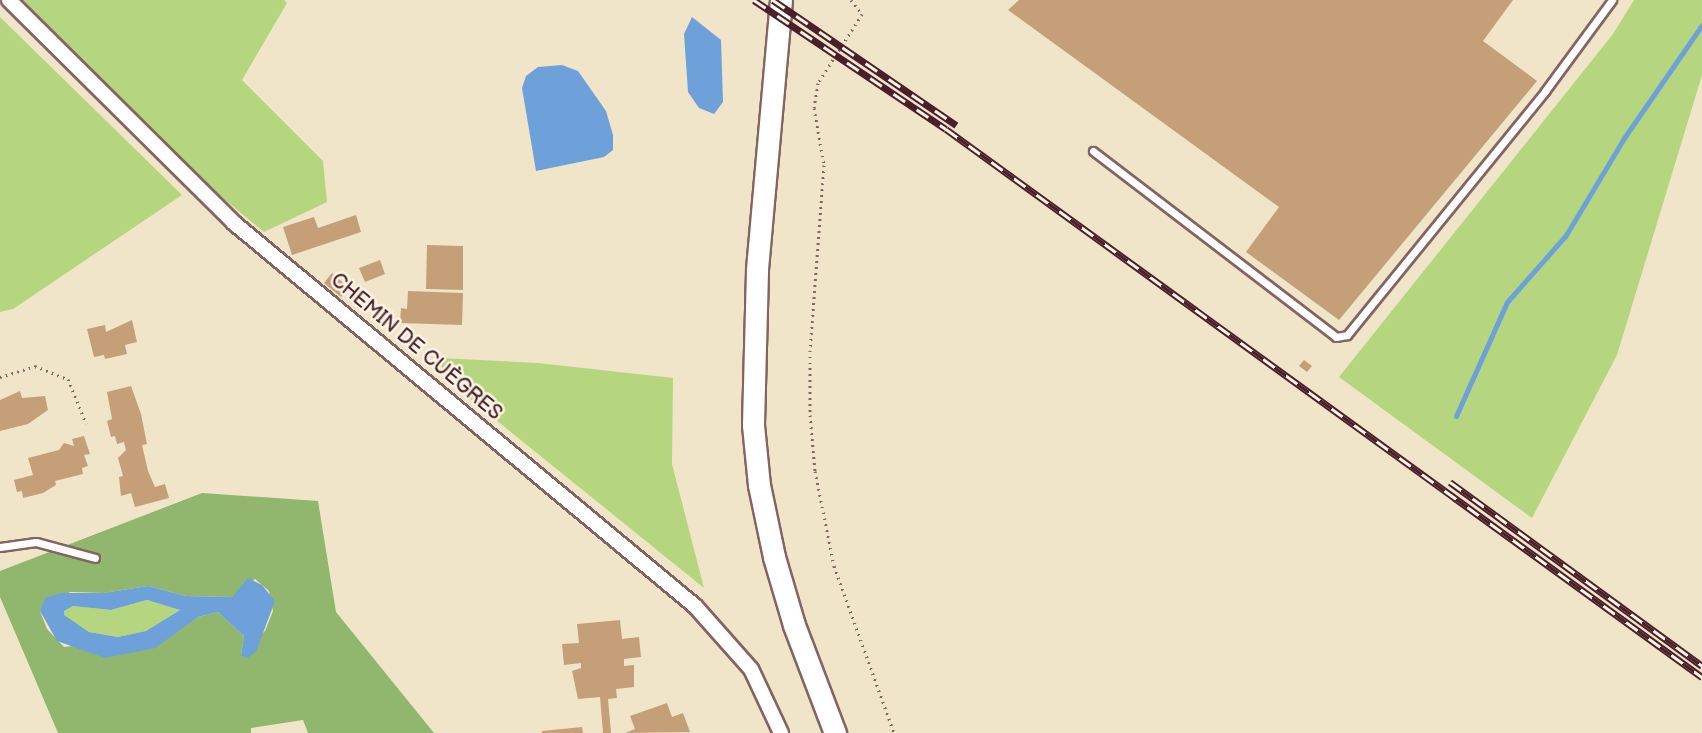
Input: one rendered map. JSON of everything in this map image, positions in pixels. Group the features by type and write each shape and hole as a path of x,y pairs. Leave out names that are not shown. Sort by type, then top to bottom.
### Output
{"main road":[{"path":"780,0 757,271 753,425 759,485 774,557 794,625 835,733"}],"street":[{"name":"CHEMIN DE CUÈGRES","path":"9,0 234,223 695,606 751,669 781,733"}],"lane":[{"path":"1093,151 1336,337 1347,335 1545,91 1612,0"},
{"path":"0,547 36,542 95,558"}],"path":[{"path":"851,0 862,14 818,83 814,108 824,165 810,350 810,415 815,471 834,566 894,733"},
{"path":"0,377 35,366 68,379 86,423"}],"green space":[{"path":"20,0 284,0 287,3 242,80 323,161 327,202 264,232 213,190"},
{"path":"1634,0 1702,0 1702,75 1617,355 1532,518 1339,377 1613,34"},
{"path":"0,17 182,195 13,309 0,312"},
{"path":"440,358 538,363 673,378 672,464 704,588 444,378"},
{"path":"202,493 318,501 336,612 434,733 308,733 303,720 251,728 251,733 58,733 0,597 0,571","holes":["255,579 269,591 273,611 265,631 241,655 244,636 218,612 198,617 170,634 64,647 47,629 40,611 70,592 103,593 148,586 186,596 232,597"]},
{"path":"147,600 180,610 146,631 118,637 89,632 64,616 64,611 73,606 111,610"}],"water":[{"path":"692,17 721,40 723,102 714,114 699,108 688,92 684,34"},
{"path":"562,65 578,71 606,111 613,135 613,150 604,157 536,171 522,88 526,76 538,67"},
{"path":"248,578 262,585 275,601 256,652 247,658 241,655 244,636 218,612 198,617 155,648 105,658 57,641 40,611 45,598 61,593 103,593 148,586 186,596 232,597","holes":["147,600 180,610 146,631 118,637 89,632 64,615 64,611 73,606 111,610"]}],"building":[{"path":"1019,0 1513,0 1483,41 1537,81 1339,320 1246,252 1279,207 1008,10"},
{"path":"356,215 361,232 292,255 283,227 314,217 318,228"},
{"path":"427,245 463,246 463,290 426,289"},
{"path":"380,260 385,274 365,282 359,268"},
{"path":"332,273 349,288 341,297 324,283"},
{"path":"408,291 463,293 462,325 400,323 401,308 407,309"},
{"path":"132,320 137,342 125,345 127,354 105,359 104,355 94,357 87,329 105,325 106,332"},
{"path":"1304,360 1312,366 1307,372 1299,366"},
{"path":"131,386 141,414 147,444 142,445 148,471 155,487 165,484 169,498 135,507 131,493 121,496 119,477 123,476 118,458 126,450 124,442 117,444 115,436 111,437 107,421 112,419 107,392"},
{"path":"20,391 22,398 45,396 48,410 28,424 0,431 0,400"},
{"path":"84,436 90,454 84,455 88,466 82,468 83,474 55,481 56,485 43,493 23,498 22,491 17,492 14,480 33,475 28,458 59,450 64,443 74,446 72,439"},
{"path":"620,620 622,639 639,637 641,657 624,659 624,666 634,665 634,687 616,689 617,698 608,699 611,733 603,733 600,697 578,699 572,671 581,668 581,663 564,665 562,644 579,643 577,624"},
{"path":"667,703 672,717 683,713 690,732 625,733 635,729 630,716"},
{"path":"582,727 583,733 542,733 542,731"}],"waterway":[{"path":"1456,416 1507,302 1566,235 1624,138 1702,25"}],"railway":[{"path":"754,0 946,129 1702,677"},
{"path":"773,0 956,125"},
{"path":"1450,482 1702,666"}]}
